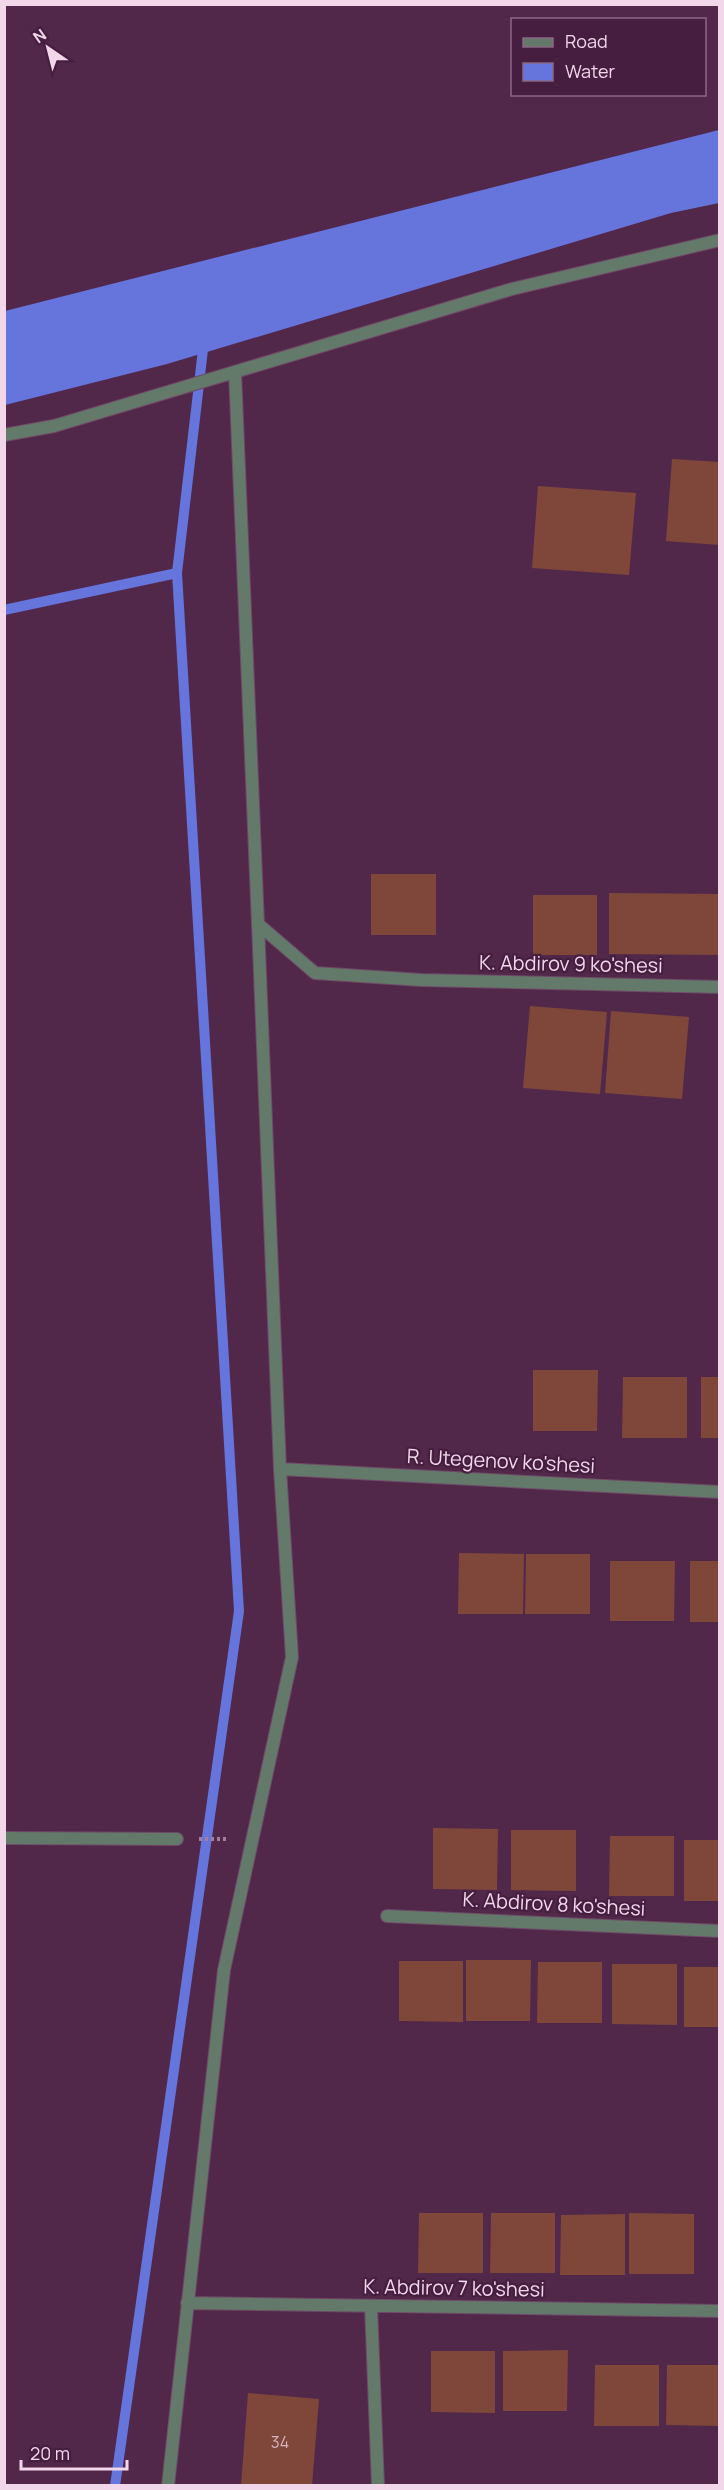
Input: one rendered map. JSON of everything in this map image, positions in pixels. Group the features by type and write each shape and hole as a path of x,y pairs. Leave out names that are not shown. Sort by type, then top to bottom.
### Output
{"street":[{"path":"4,435 54,426 512,289 720,240"},
{"path":"168,2486 224,1970 292,1657 280,1469 235,372"},
{"name":"K. Abdirov 9 ko'shesi","path":"258,924 315,973 421,980 720,987"},
{"name":"R. Utegenov ko'shesi","path":"280,1469 720,1492"},
{"path":"4,1838 177,1839"},
{"name":"K. Abdirov 8 ko'shesi","path":"387,1916 720,1931"},
{"name":"K. Abdirov 7 ko'shesi","path":"187,2303 720,2312"},
{"path":"371,2306 378,2486"}],"path":[{"path":"177,1839 252,1838"}],"water":[{"path":"719,130 719,203 671,213 167,364 5,405 5,311"}],"building":[{"path":"672,459 720,462 720,545 666,541"},
{"path":"538,486 636,493 629,575 532,568"},
{"path":"371,874 436,874 436,935 371,935"},
{"path":"609,893 720,894 720,955 609,954"},
{"path":"533,895 597,895 597,955 533,955"},
{"path":"530,1006 607,1012 600,1094 523,1088"},
{"path":"611,1011 689,1017 682,1099 605,1093"},
{"path":"533,1370 598,1370 597,1431 533,1431"},
{"path":"623,1377 687,1377 687,1438 622,1438"},
{"path":"701,1377 720,1377 720,1438 701,1438"},
{"path":"459,1553 524,1554 523,1614 458,1614"},
{"path":"526,1554 590,1554 590,1614 525,1614"},
{"path":"610,1561 675,1561 674,1621 610,1621"},
{"path":"690,1561 720,1561 720,1622 690,1622"},
{"path":"433,1828 498,1829 497,1890 433,1889"},
{"path":"511,1830 576,1830 576,1891 511,1890"},
{"path":"610,1836 674,1836 674,1896 609,1896"},
{"path":"684,1840 720,1840 720,1901 684,1901"},
{"path":"466,1960 531,1960 530,2021 466,2021"},
{"path":"399,1961 463,1961 463,2022 399,2021"},
{"path":"538,1962 602,1962 602,2023 537,2023"},
{"path":"612,1964 677,1964 677,2025 612,2024"},
{"path":"684,1967 720,1967 720,2027 684,2027"},
{"path":"419,2213 483,2213 483,2273 418,2273"},
{"path":"491,2213 555,2213 555,2273 490,2273"},
{"path":"629,2213 694,2214 694,2274 629,2274"},
{"path":"625,2214 625,2275 560,2275 561,2215"},
{"path":"568,2350 567,2411 503,2411 503,2351"},
{"path":"431,2351 495,2351 495,2413 431,2412"},
{"path":"595,2365 659,2365 659,2426 594,2426"},
{"path":"667,2365 720,2365 720,2426 666,2425"},
{"path":"248,2393 319,2399 312,2486 241,2486"}],"waterway":[{"path":"115,2486 239,1611 177,573 204,341"},
{"path":"4,610 177,573"}]}
